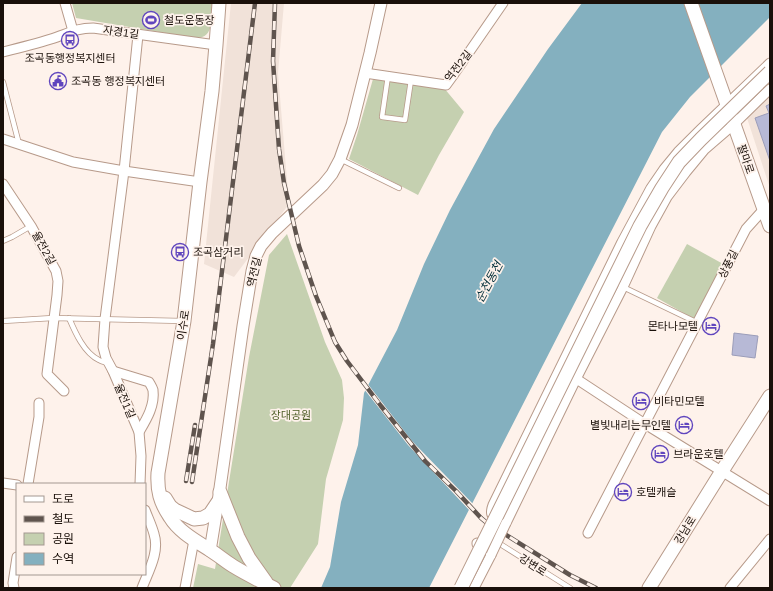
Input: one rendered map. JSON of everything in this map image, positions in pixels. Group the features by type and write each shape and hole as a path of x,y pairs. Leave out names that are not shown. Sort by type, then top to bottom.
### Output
{"main road":[{"name":"이수로","path":"219,3 212,91 184,321 157,486 165,509 175,524 194,540 234,566 271,587"},
{"name":"팔마로","path":"691,3 770,226"},
{"path":"461,588 640,226 662,188 684,156 770,72"},
{"path":"466,588 644,227 665,191 686,162 770,79"},
{"name":"강남로","path":"649,588 770,396"},
{"path":"158,473 162,491 170,506 194,519 203,518 210,514 219,497"},
{"path":"219,497 249,558 271,587"}],"street":[{"path":"65,3 73,30"},
{"name":"역전길","path":"210,550 243,326 256,256 261,246 272,233 323,185 332,174 340,159 352,125 381,3"},
{"name":"역전2길","path":"365,73 446,85 503,3"},
{"name":"자경1길","path":"3,52 52,39 73,30 84,28 216,45"},
{"name":"율전1길","path":"138,35 124,171 105,319 103,347 104,354 139,432 141,456 140,483"},
{"path":"506,523 501,524 493,516 491,511 622,242 651,188 664,169 725,98 770,63"},
{"path":"474,588 576,379 623,287 651,226 668,197 705,149 734,124 770,89"},
{"path":"3,139 73,162 200,182"},
{"name":"율전2길","path":"3,184 32,226 56,271 58,281 47,374 64,391"},
{"name":"상풍길","path":"588,533 746,229 764,209"},
{"path":"111,367 149,382 153,389 151,410 139,432"},
{"path":"560,368 645,424 770,501"},
{"path":"28,483 39,417 39,403"},
{"path":"3,484 16,485"},
{"path":"142,588 156,548 154,534 146,513"},
{"path":"730,588 770,539"},
{"path":"185,588 194,540"},
{"path":"454,588 477,544 489,550 491,555"},
{"path":"14,588 13,583 16,564"}],"lane":[{"path":"388,76 382,117 405,120 411,80"},
{"path":"3,82 19,144"},
{"path":"340,159 399,188"},
{"name":"율전2길","path":"3,241 12,238 32,226"},
{"path":"607,274 623,287 698,323"},
{"path":"69,318 77,336 89,353 99,361 111,367"},
{"path":"3,321 69,318 184,321"},
{"name":"강변로","path":"497,542 570,588"}],"shaded area":[{"path":"231,3 284,3 278,73 289,204 234,277 204,264"},
{"path":"770,95 770,188 747,118"}],"green space":[{"name":"철도운동장","path":"72,3 212,3 211,26 206,35 195,38 76,18"},
{"path":"373,79 444,88 464,112 418,195 349,159"},
{"name":"장대공원","path":"287,234 325,342 342,380 344,398 343,420 326,479 318,544 290,588 193,588 198,564 215,569 249,357 269,255"},
{"path":"687,244 725,265 696,320 657,298"}],"water":[{"name":"순천동천","path":"582,3 770,3 770,17 690,97 662,132 429,588 321,588 330,567 341,502 358,445 364,393 397,330 424,264 450,210 494,129 548,49"}],"pier":[{"path":"367,383 412,441 474,505 470,511 408,445 364,389"}],"building":[{"path":"770,104 770,161 755,118 769,113 766,106"},
{"path":"734,333 758,336 755,358 732,355"}],"railway":[{"path":"192,482 213,344 255,3"},
{"path":"275,3 273,61 279,149 284,183 299,246 316,296 335,342 347,361 381,406 425,461 481,518 570,575 596,588"},
{"path":"186,481 195,425"}],"place":[{"name":"철도운동장","path":"151,20"},
{"name":"조곡동행정복지센터","path":"70,40"},
{"name":"조곡동 행정복지센터","path":"58,81"},
{"name":"조곡삼거리","path":"180,252"},
{"name":"몬타나모텔","path":"711,326"},
{"name":"비타민모텔","path":"641,401"},
{"name":"별빛내리는무인텔","path":"684,425"},
{"name":"브라운호텔","path":"660,454"},
{"name":"호텔캐슬","path":"623,492"}]}
